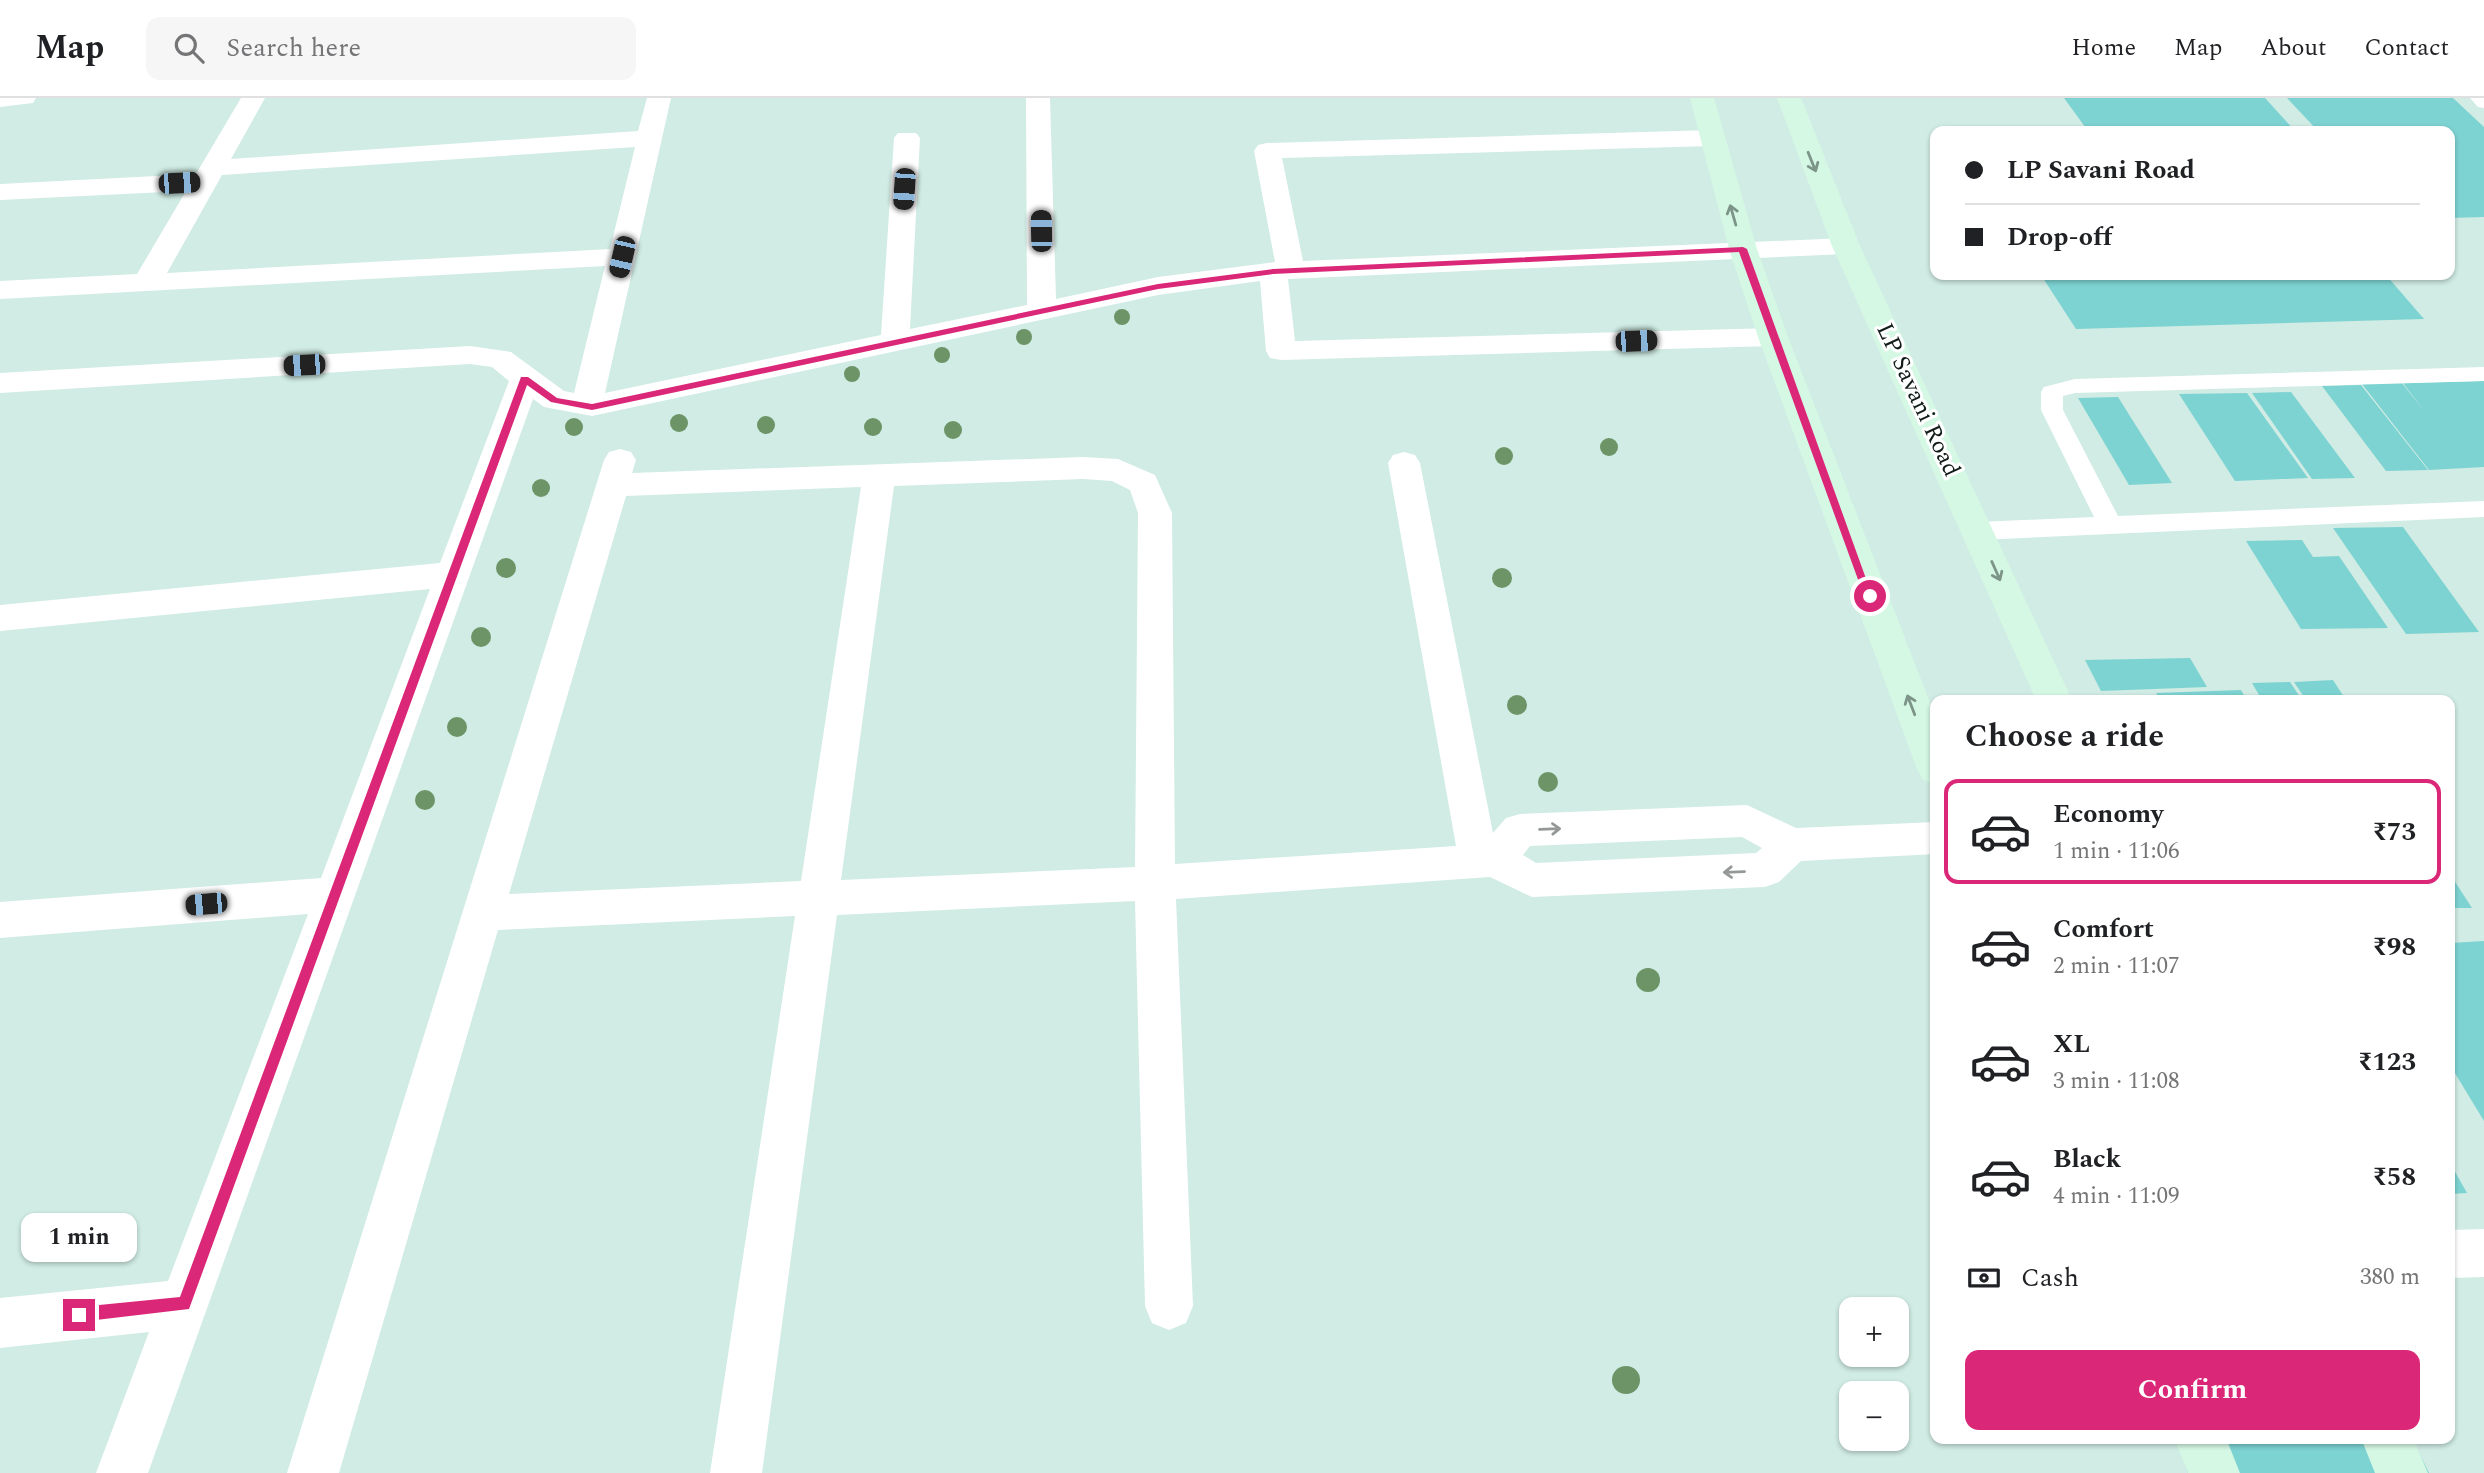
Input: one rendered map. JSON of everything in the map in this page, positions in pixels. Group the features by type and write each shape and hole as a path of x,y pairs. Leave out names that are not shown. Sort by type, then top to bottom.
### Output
{"main road":[{"path":"1702,98 1743,249 1773,337 1930,753"},
{"name":"LP Savani Road","path":"1789,98 1846,246 2052,695"},
{"path":"2202,1444 2214,1473"},
{"path":"2389,1444 2402,1473"}],"street":[{"path":"0,100 24,98"},
{"path":"146,282 253,98"},
{"path":"587,405 659,98"},
{"path":"1038,98 1042,310"},
{"path":"0,192 650,138"},
{"path":"895,342 907,138"},
{"path":"1711,138 1266,151 1282,271 1281,351 1773,337"},
{"path":"0,383 470,355 500,359 555,400 587,405 1158,286 1282,271 1846,246"},
{"path":"0,290 622,257"},
{"path":"122,1473 525,379"},
{"path":"1404,463 1487,860"},
{"path":"313,1473 617,471 879,475 1083,468 1118,470 1144,483 1155,513 1155,883 1169,1307"},
{"path":"736,1473 879,475"},
{"path":"0,618 453,574"},
{"path":"482,913 1155,883 1487,860 1532,880 1765,870 1792,845 1930,838"},
{"path":"0,920 335,894"},
{"path":"2455,1254 2484,1253"},
{"path":"0,1323 184,1304"}],"lane":[{"path":"2479,98 2484,103"},
{"path":"2110,526 2052,410 2052,392 2075,386 2484,374"},
{"path":"1978,531 2484,509"}],"building":[{"path":"2064,98 2265,98 2290,126 2084,126"},
{"path":"2287,98 2453,98 2484,127 2484,217 2455,218 2455,126 2313,126"},
{"path":"2044,280 2390,280 2424,319 2076,329"},
{"path":"2484,381 2484,467 2429,470 2362,384 2402,383 2425,412 2403,383"},
{"path":"2361,385 2428,470 2386,471 2322,386"},
{"path":"2291,392 2355,478 2312,479 2252,393"},
{"path":"2247,393 2308,478 2235,481 2179,394"},
{"path":"2118,397 2172,483 2129,485 2078,398"},
{"path":"2403,527 2479,632 2406,634 2333,528"},
{"path":"2302,540 2313,557 2339,556 2388,628 2301,629 2246,541"},
{"path":"2190,658 2207,687 2101,691 2085,660"},
{"path":"2333,680 2343,695 2303,695 2294,682"},
{"path":"2290,682 2299,695 2259,695 2252,683"},
{"path":"2241,690 2244,695 2157,695 2156,693"},
{"path":"2455,882 2472,908 2455,908"},
{"path":"2484,941 2484,1121 2455,1073 2455,943"},
{"path":"2455,1172 2467,1193 2455,1194"},
{"path":"2177,1444 2415,1444 2429,1473 2188,1473"}],"route":[{"path":"79,1315 184,1304 525,379 555,400 592,407 1158,286 1273,271 1743,249 1870,596"}]}
